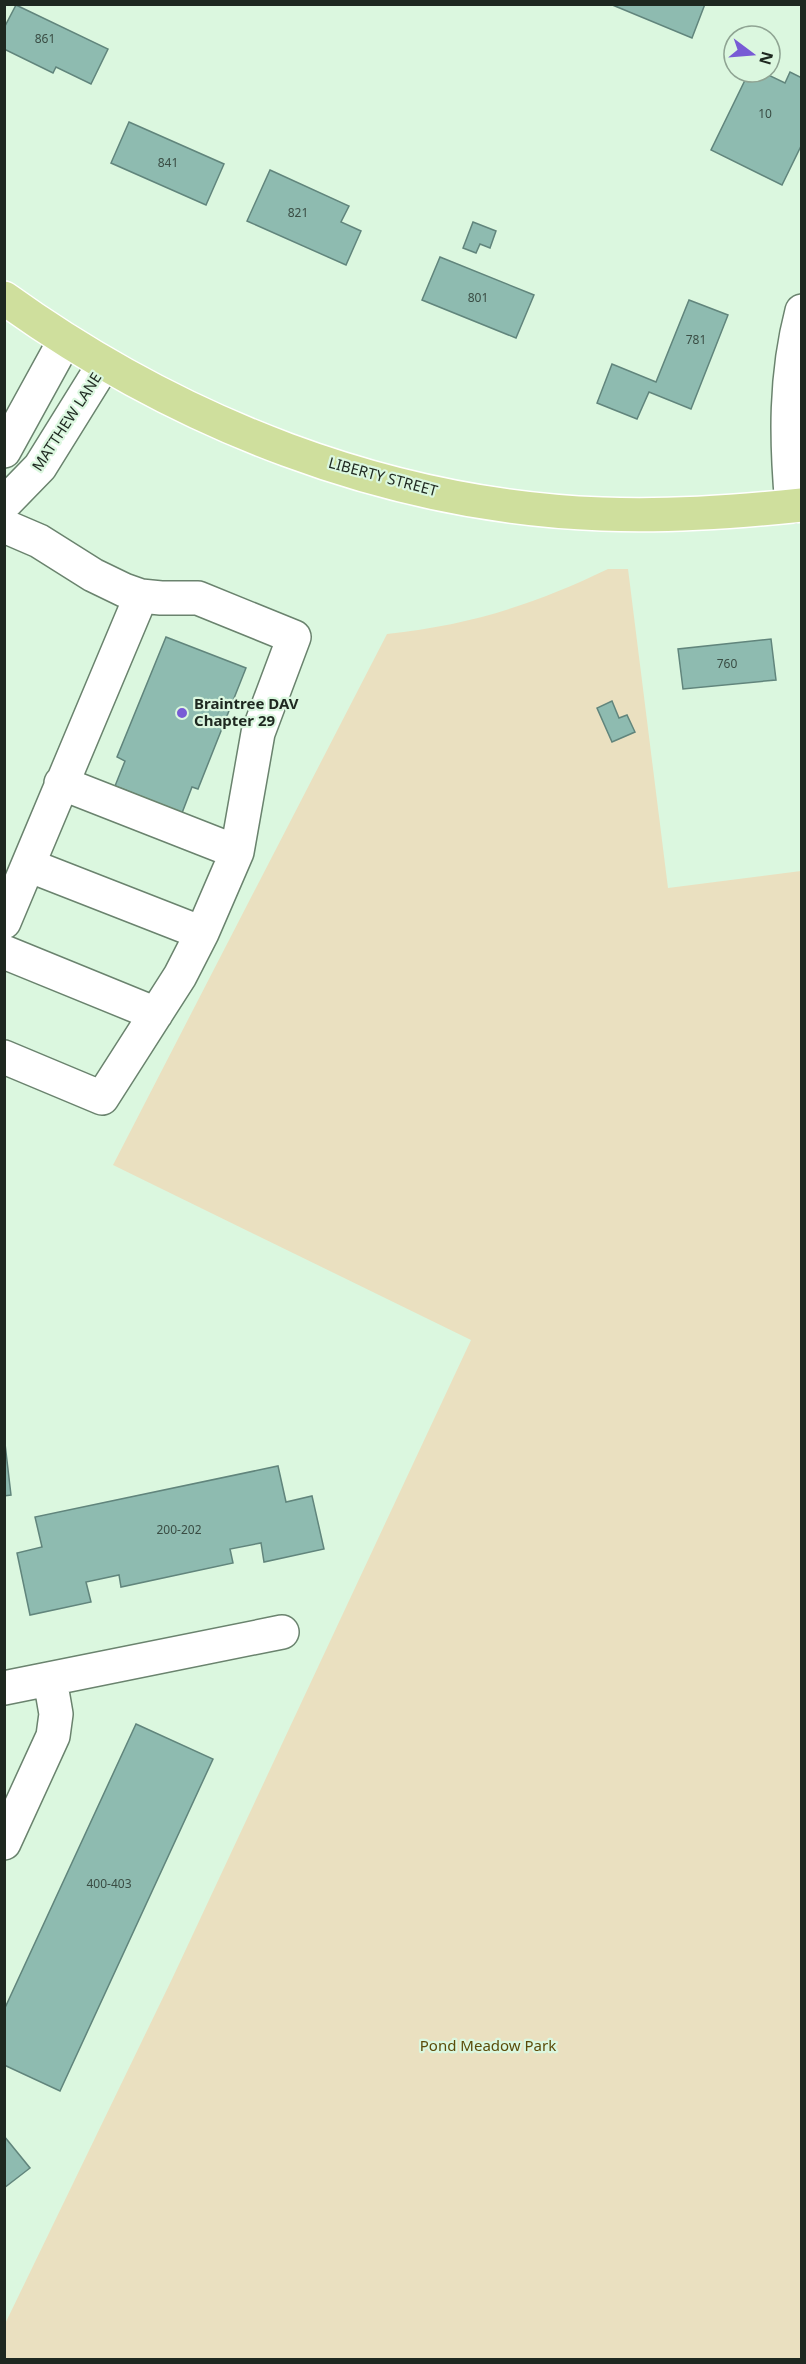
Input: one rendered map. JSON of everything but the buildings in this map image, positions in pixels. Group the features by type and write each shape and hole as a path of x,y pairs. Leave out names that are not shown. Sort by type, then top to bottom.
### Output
{"main road":[{"name":"LIBERTY STREET","path":"4,298 104,364 186,407 259,439 339,467 418,489 512,505 600,514 708,513 796,505"}],"street":[{"path":"796,505 787,454 788,396 801,311"},
{"path":"4,451 66,340"},
{"name":"MATTHEW LANE","path":"4,504 26,484 46,458 104,364"},
{"path":"4,526 39,541 108,583 141,596 198,598 294,637 258,733 237,852 202,933 180,976 102,1098 4,1057"},
{"path":"4,922 141,596"},
{"path":"61,783 237,852"},
{"path":"28,866 202,933"},
{"path":"4,952 156,1014"},
{"path":"4,1688 282,1632"},
{"path":"4,1843 54,1736 56,1714 50,1679"}],"green space":[{"name":"Pond Meadow Park","path":"608,569 628,569 668,888 801,871 801,2359 5,2360 4,2326 172,1979 471,1340 113,1165 387,634 446,625 500,612 554,593"}],"place":[{"name":"Braintree DAV Chapter 29","path":"182,713"}]}
